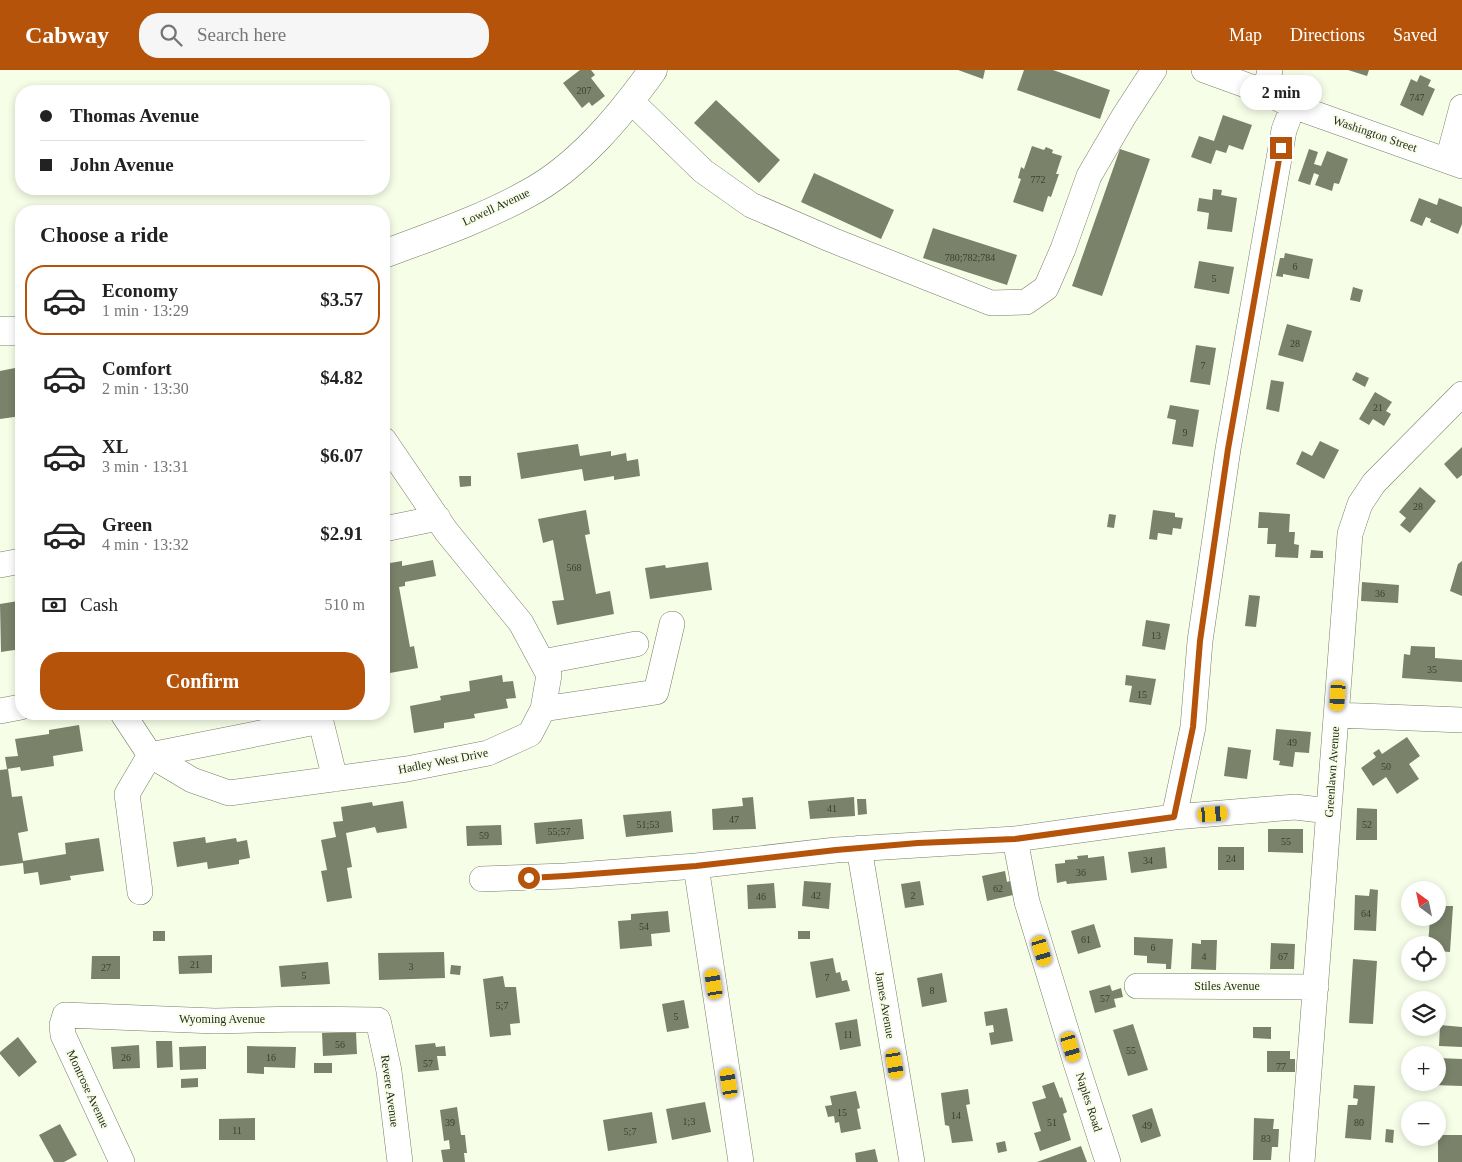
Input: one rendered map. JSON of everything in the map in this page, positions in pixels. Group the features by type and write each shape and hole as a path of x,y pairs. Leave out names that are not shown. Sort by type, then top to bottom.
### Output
{"main road":[{"name":"Lowell Avenue","path":"390,252 484,215 529,193 566,167 603,132 631,101 654,70"},
{"path":"0,331 15,331"}],"street":[{"path":"631,101 703,171 751,204 832,240 991,303 1026,302 1046,288 1063,250 1089,176 1124,116 1154,70"},
{"name":"Washington Street","path":"1204,70 1267,81 1293,106 1455,163"},
{"path":"1174,817 1193,727 1200,641 1230,440 1284,130 1293,106"},
{"path":"1455,163 1462,107"},
{"name":"Greenlawn Avenue","path":"1302,1162 1350,534 1354,517 1360,504 1374,483 1462,394"},
{"name":"Hadley West Drive","path":"127,720 150,755 192,780 229,793 334,779 488,754 530,734 543,709 549,674 521,623 438,518 393,470"},
{"path":"390,528 438,518"},
{"path":"0,565 15,562"},
{"path":"543,709 656,692 672,624"},
{"path":"542,662 636,644"},
{"path":"0,711 15,708"},
{"path":"1336,715 1462,720"},
{"path":"140,892 127,794 150,755 307,720"},
{"path":"321,720 334,779"},
{"path":"482,879 565,876 696,866 858,848 1015,839 1174,817 1295,807 1329,810"},
{"name":"Naples Road","path":"1015,839 1027,902 1108,1162"},
{"name":"James Avenue","path":"858,848 912,1162"},
{"path":"696,866 742,1162"},
{"name":"Stiles Avenue","path":"1137,986 1316,987"},
{"name":"Wyoming Avenue","path":"65,1014 215,1021 301,1018 378,1020"},
{"name":"Montrose Avenue","path":"65,1014 62,1025 63,1035 122,1162"},
{"name":"Revere Avenue","path":"378,1020 389,1071 400,1162"}],"building":[{"path":"580,70 591,70 595,75 591,78 605,96 592,106 589,102 582,108 563,83"},
{"path":"958,70 985,70 983,79"},
{"path":"1024,70 1053,70 1110,90 1100,119 1017,90"},
{"path":"1348,70 1369,70 1367,76"},
{"path":"1420,75 1431,80 1428,86 1435,89 1423,116 1400,105 1411,79 1417,82"},
{"path":"716,100 780,160 759,183 694,123"},
{"path":"1223,115 1252,125 1243,150 1229,145 1226,153 1216,150 1211,164 1191,157 1199,136 1214,141"},
{"path":"1032,146 1044,150 1046,147 1053,150 1052,153 1062,156 1056,174 1059,174 1051,197 1048,196 1043,212 1013,202 1021,179 1018,178 1021,167 1024,169"},
{"path":"1120,149 1150,159 1102,296 1072,286"},
{"path":"1309,149 1318,152 1314,164 1321,166 1327,151 1348,159 1339,184 1334,183 1332,191 1315,185 1319,175 1314,173 1310,185 1298,181"},
{"path":"814,173 894,210 881,239 801,202"},
{"path":"1213,189 1222,190 1221,195 1237,198 1232,232 1207,229 1209,213 1197,211 1199,198 1212,200"},
{"path":"1419,198 1437,205 1439,198 1462,207 1462,224 1458,234 1430,222 1431,219 1426,217 1422,226 1410,221"},
{"path":"933,228 1017,255 1007,285 923,258"},
{"path":"1285,253 1313,259 1309,279 1283,274 1283,277 1276,276 1280,258 1284,258"},
{"path":"1199,261 1234,267 1229,294 1194,288"},
{"path":"1353,287 1363,290 1360,302 1350,300"},
{"path":"1287,324 1312,331 1303,362 1278,355"},
{"path":"1196,345 1216,348 1210,385 1190,382"},
{"path":"15,368 15,417 0,419 0,371"},
{"path":"1356,372 1369,378 1365,387 1352,380"},
{"path":"1271,380 1284,382 1279,412 1266,409"},
{"path":"1375,392 1392,402 1386,411 1391,414 1384,426 1373,419 1369,425 1359,419"},
{"path":"1170,405 1199,410 1193,447 1172,444 1176,420 1167,418"},
{"path":"1320,441 1339,450 1324,479 1296,464 1302,451 1312,456"},
{"path":"578,444 580,456 611,451 611,456 626,453 627,461 638,459 640,476 614,480 614,476 584,481 582,469 521,479 517,453"},
{"path":"1462,447 1462,475 1457,479 1444,464"},
{"path":"459,476 471,476 471,486 460,487"},
{"path":"1420,487 1436,501 1410,533 1400,525 1406,518 1399,512"},
{"path":"586,510 590,534 585,535 596,594 610,591 614,614 557,625 552,601 564,600 553,540 543,543 538,519"},
{"path":"1153,510 1175,513 1175,517 1183,518 1181,529 1173,528 1172,535 1158,533 1157,540 1149,539"},
{"path":"1259,512 1290,514 1289,532 1295,532 1294,544 1299,545 1298,558 1275,557 1276,544 1267,544 1268,528 1258,528"},
{"path":"1109,514 1116,515 1114,528 1107,527"},
{"path":"1311,550 1323,551 1323,558 1310,558"},
{"path":"433,560 436,576 405,582 405,586 399,587 410,647 414,646 418,668 390,673 390,563 402,561 402,566"},
{"path":"1462,561 1462,596 1450,591 1458,564"},
{"path":"708,562 712,590 650,599 645,568 665,565 666,568"},
{"path":"1362,582 1399,585 1398,603 1361,601"},
{"path":"1249,595 1260,596 1256,627 1245,626"},
{"path":"15,602 15,650 1,652 0,604"},
{"path":"1146,620 1170,624 1165,650 1142,646"},
{"path":"1411,646 1435,647 1435,658 1462,660 1462,682 1402,678 1404,654 1410,655"},
{"path":"502,675 503,682 513,681 516,698 506,699 508,708 474,714 475,718 444,723 444,728 414,733 410,706 441,700 440,696 470,691 469,681"},
{"path":"1126,675 1156,679 1151,705 1129,702 1132,686 1125,685"},
{"path":"79,725 83,751 53,756 54,766 21,771 20,767 7,769 5,757 18,756 15,739 49,734 49,730"},
{"path":"1276,729 1311,732 1309,753 1295,752 1293,767 1279,765 1280,761 1273,760"},
{"path":"1407,737 1420,756 1409,764 1419,779 1397,794 1386,777 1373,786 1361,768 1376,757 1373,753 1379,749 1382,754"},
{"path":"1228,747 1251,750 1247,779 1224,776"},
{"path":"8,769 12,797 22,796 28,831 18,833 23,861 66,854 65,843 99,838 104,871 70,876 71,880 40,885 38,872 24,874 23,863 0,866 0,770"},
{"path":"753,797 756,829 713,830 712,809 743,806 742,798"},
{"path":"854,797 855,816 810,819 808,801"},
{"path":"857,799 866,799 867,814 858,815"},
{"path":"403,801 407,828 377,833 375,827 346,833 352,867 347,868 352,898 327,902 321,871 327,870 321,840 336,837 333,822 343,821 341,807 372,802 373,806"},
{"path":"1357,808 1377,809 1377,840 1356,840"},
{"path":"671,811 673,832 626,837 623,815"},
{"path":"582,819 584,839 536,844 534,823"},
{"path":"501,825 502,845 467,846 466,826"},
{"path":"1268,829 1303,829 1303,853 1268,852"},
{"path":"205,837 206,843 236,838 237,842 247,840 250,858 239,860 239,864 208,869 207,862 177,867 173,842"},
{"path":"1165,847 1167,868 1131,873 1128,852"},
{"path":"1218,847 1244,847 1244,870 1218,870"},
{"path":"1088,855 1088,858 1104,856 1107,880 1067,884 1066,881 1057,883 1055,864 1065,863 1065,860 1078,859 1077,856"},
{"path":"1005,871 1007,882 1010,881 1013,895 987,901 982,876"},
{"path":"804,881 831,883 829,909 802,906"},
{"path":"920,881 924,905 905,908 901,884"},
{"path":"774,883 776,908 748,909 747,885"},
{"path":"1370,889 1378,890 1376,931 1354,930 1355,895 1369,896"},
{"path":"1446,906 1453,906 1450,952 1446,952 1446,936 1429,936 1429,926 1446,926"},
{"path":"668,911 670,932 651,934 652,946 620,949 618,921 631,920 631,914"},
{"path":"1094,924 1101,947 1078,954 1071,931"},
{"path":"153,931 165,931 165,941 153,941"},
{"path":"798,931 810,931 810,939 798,939"},
{"path":"1134,937 1173,939 1171,969 1166,969 1166,964 1147,963 1147,956 1134,955"},
{"path":"1201,940 1217,940 1216,970 1191,969 1192,943 1201,944"},
{"path":"1271,943 1295,944 1294,969 1270,969"},
{"path":"444,952 445,978 379,980 378,953"},
{"path":"212,955 212,973 179,974 178,956"},
{"path":"92,956 120,956 120,979 91,979"},
{"path":"833,958 836,973 840,972 842,981 847,980 850,991 816,998 810,962"},
{"path":"1353,959 1377,961 1373,1024 1349,1023"},
{"path":"328,962 330,984 281,987 279,966"},
{"path":"451,965 461,966 460,975 450,974"},
{"path":"942,973 947,1002 922,1007 917,978"},
{"path":"503,976 505,987 516,987 520,1023 510,1024 511,1035 490,1037 483,979"},
{"path":"1110,985 1112,991 1121,988 1123,997 1114,999 1116,1007 1095,1013 1089,991"},
{"path":"684,1000 689,1028 667,1032 662,1004"},
{"path":"1007,1008 1013,1041 991,1045 989,1033 994,1032 993,1025 986,1026 984,1012"},
{"path":"857,1019 861,1046 840,1050 835,1023"},
{"path":"1133,1024 1148,1070 1128,1076 1113,1030"},
{"path":"1446,1026 1462,1027 1462,1047 1439,1046 1439,1036 1446,1036"},
{"path":"1253,1027 1271,1027 1271,1039 1253,1038"},
{"path":"356,1032 357,1054 323,1056 322,1033"},
{"path":"18,1037 37,1062 19,1077 0,1054"},
{"path":"156,1041 172,1041 173,1067 157,1068"},
{"path":"435,1043 436,1047 445,1046 446,1056 437,1056 439,1070 418,1072 415,1045"},
{"path":"139,1045 140,1068 113,1069 111,1047"},
{"path":"206,1046 206,1069 180,1070 179,1047"},
{"path":"247,1046 296,1047 295,1068 264,1067 264,1074 247,1073"},
{"path":"1267,1051 1290,1051 1290,1059 1295,1059 1295,1072 1267,1072"},
{"path":"1446,1058 1462,1059 1462,1086 1446,1085"},
{"path":"314,1063 332,1063 332,1073 314,1073"},
{"path":"198,1078 198,1087 181,1088 181,1079"},
{"path":"1054,1082 1067,1112 1063,1114 1071,1140 1040,1151 1034,1133 1041,1131 1032,1102 1046,1098 1042,1086"},
{"path":"1354,1085 1375,1086 1371,1140 1345,1138 1348,1105 1357,1105 1358,1099 1353,1098"},
{"path":"968,1089 970,1104 966,1105 973,1141 952,1143 949,1126 945,1125 941,1093"},
{"path":"856,1091 860,1108 857,1109 861,1129 841,1133 839,1122 835,1123 834,1116 828,1117 825,1106 832,1105 830,1096"},
{"path":"705,1102 711,1132 672,1140 666,1109"},
{"path":"457,1107 461,1135 465,1135 467,1153 464,1153 465,1162 443,1162 441,1150 450,1149 449,1140 444,1141 440,1110"},
{"path":"1152,1108 1161,1136 1141,1143 1132,1115"},
{"path":"652,1112 657,1143 608,1151 603,1120"},
{"path":"255,1118 255,1140 219,1140 219,1119"},
{"path":"1254,1118 1274,1119 1273,1129 1279,1129 1278,1147 1272,1147 1271,1160 1253,1160"},
{"path":"60,1124 77,1155 64,1162 54,1162 39,1135"},
{"path":"1386,1129 1394,1130 1393,1143 1385,1142"},
{"path":"1446,1135 1462,1135 1462,1162 1438,1162 1438,1146 1446,1146"},
{"path":"1005,1141 1007,1151 998,1153 996,1143"},
{"path":"1081,1146 1087,1162 1037,1162"},
{"path":"875,1149 878,1162 856,1162 855,1153"}],"route":[{"path":"529,878 696,866 918,843 1015,839 1174,817 1193,727 1200,641 1228,449 1281,148"}]}
